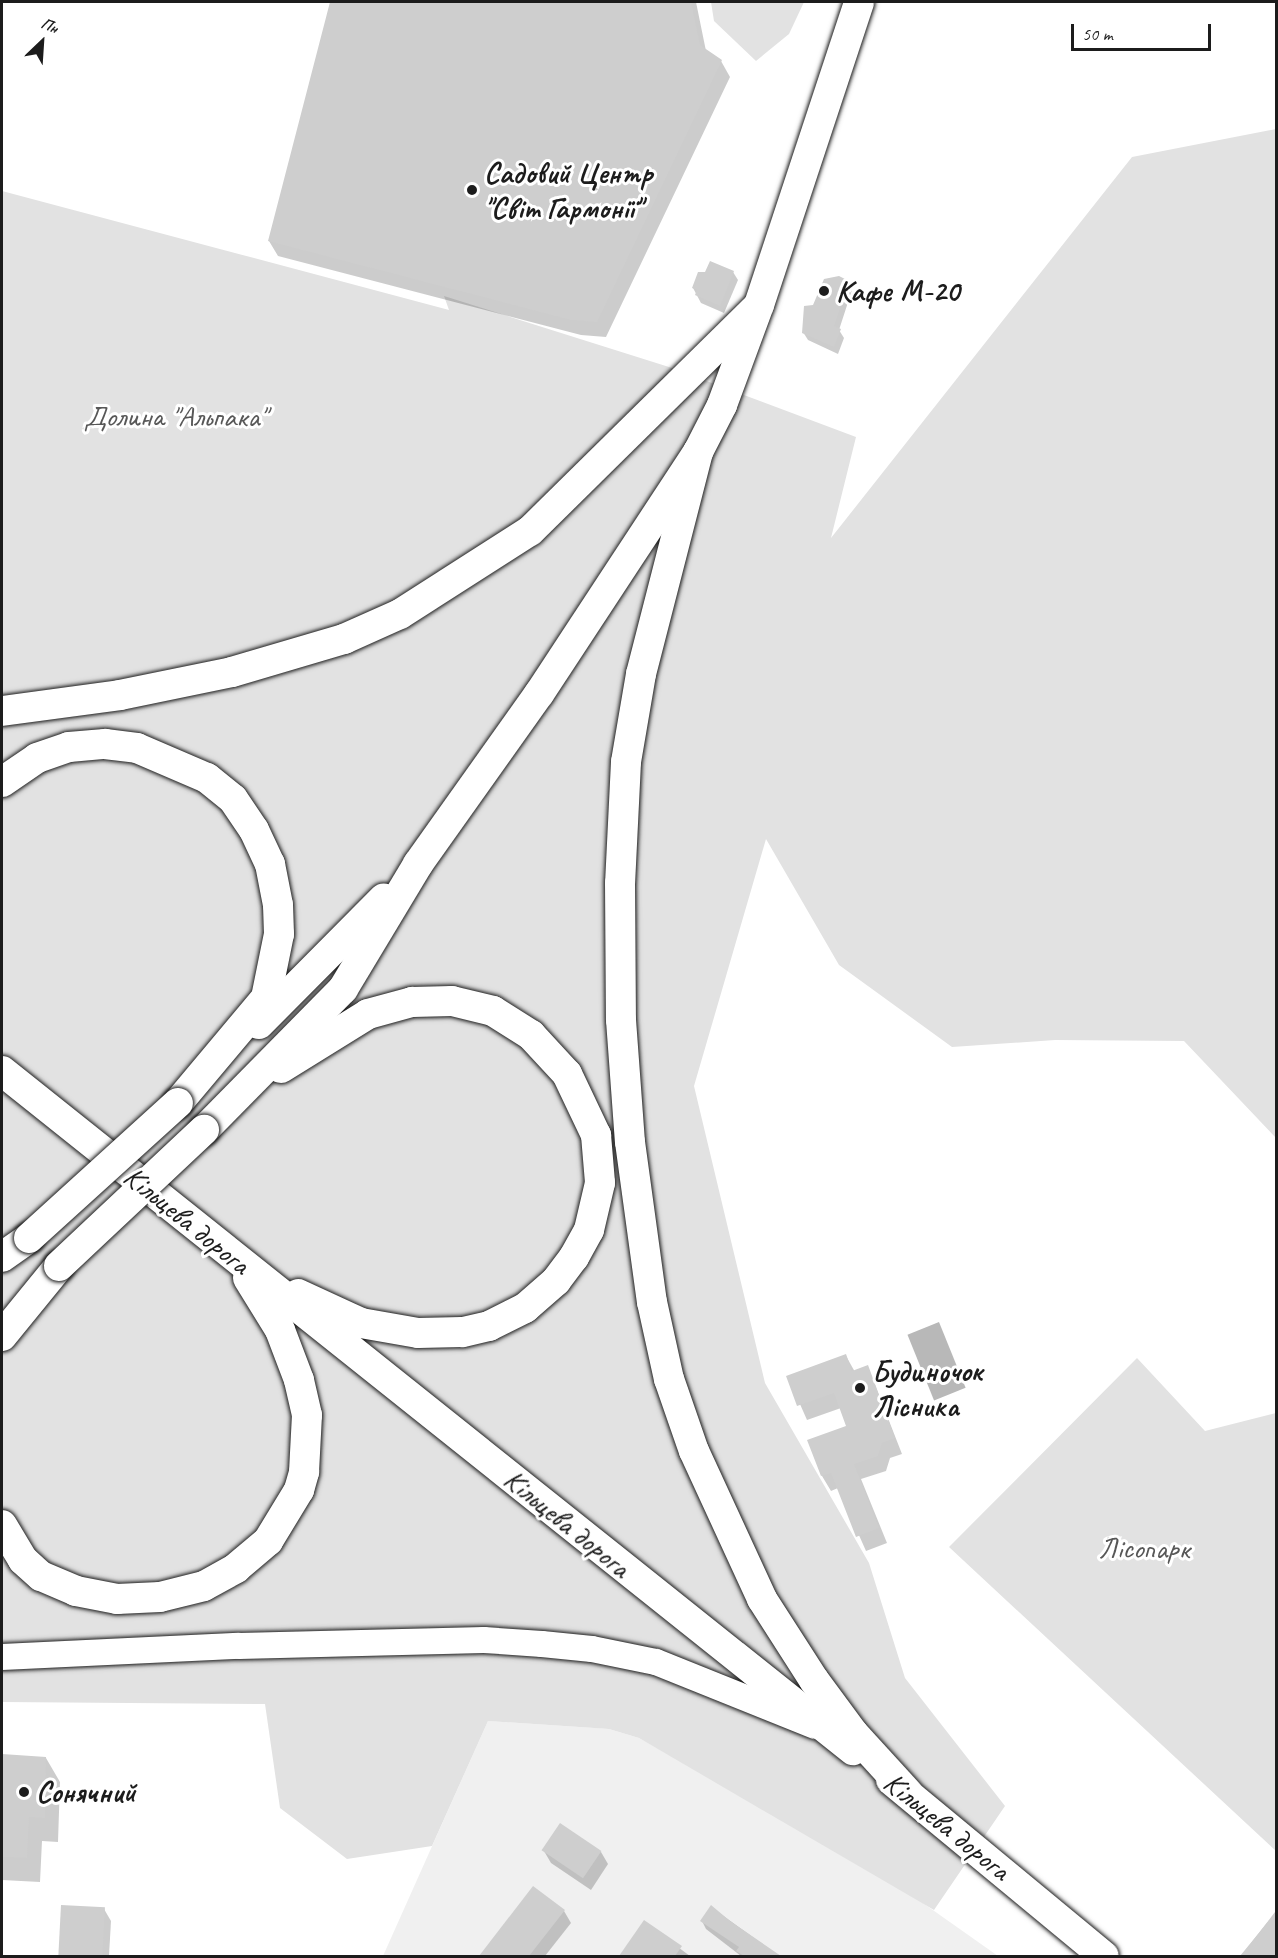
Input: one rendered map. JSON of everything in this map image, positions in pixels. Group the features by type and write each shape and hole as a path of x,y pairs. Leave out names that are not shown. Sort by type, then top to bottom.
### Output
{"highway":[{"path":"2,1336 59,1266 251,1086 343,989 418,864 539,694 698,452 722,405 759,305 859,2"},
{"path":"2,711 120,695 232,672 344,639 400,614 530,531 759,305"},
{"path":"698,452 641,674 625,773 620,883 621,1020 630,1142 652,1302 669,1379 694,1451 762,1599 820,1689 854,1734 907,1792"},
{"path":"2,782 37,758 69,747 105,744 137,748 207,778 233,799 254,830 270,864 278,905 279,934 266,998 178,1103"},
{"path":"2,1257 29,1238 178,1103 418,864"},
{"path":"237,1261 315,1303 361,1323 418,1333 462,1332 489,1326 525,1308 556,1281 589,1230 600,1183 596,1135 567,1074 531,1035 493,1011 442,1001 412,1002 368,1014 251,1086"},
{"path":"2,1049 28,1092"},
{"path":"2,1071 28,1092"},
{"path":"2,1077 28,1092"},
{"name":"Кільцева дорога","path":"28,1092 237,1261 907,1792 1104,1956"},
{"path":"2,1526 23,1560 40,1576 76,1592 117,1599 160,1597 204,1586 236,1568 268,1541 299,1490 304,1472 307,1415 299,1380 280,1330 237,1261"}],"main road":[{"path":"2,1264 29,1238"},
{"path":"2,1315 59,1266"},
{"path":"2,1657 448,1641 552,1645 656,1662 830,1732"}],"shaded area":[{"path":"939,1322 966,1388 934,1401 907,1335"},
{"path":"488,1721 609,1729 639,1738 886,1877 998,1956 383,1956"}],"green space":[{"path":"711,2 804,2 789,34 756,61 714,21"},
{"name":"Долина \"Альпака\"","path":"1276,129 1276,1138 1184,1041 1055,1040 952,1047 839,965 766,839 694,1086 765,1383 869,1563 905,1678 1005,1806 934,1910 639,1738 609,1729 488,1721 432,1846 347,1859 280,1808 265,1704 2,1702 2,191 449,310 444,296 669,367 856,437 831,538 1132,157"},
{"name":"Лісопарк","path":"1137,1358 1205,1431 1276,1413 1276,1851 949,1547"}],"building":[{"name":"Садовий Центр \"Світ Гармонії\"","path":"330,2 691,2 700,45 722,60 597,322 571,320 268,241"},
{"path":"710,261 734,271 720,306 695,295 697,290 692,288 698,272 705,272"},
{"path":"839,276 849,281 834,326 841,329 834,347 802,333 804,306 813,305 824,279"},
{"path":"846,1354 852,1371 868,1365 895,1438 882,1443 878,1456 854,1464 879,1528 856,1537 831,1473 821,1476 807,1440 846,1426 834,1393 797,1406 786,1376"},
{"name":"Сонячний","path":"2,1754 46,1757 45,1818 29,1817 27,1858 2,1857"},
{"path":"560,1823 601,1851 583,1878 542,1850"},
{"path":"533,1886 565,1910 529,1956 479,1956"},
{"path":"61,1905 105,1907 102,1956 58,1956"},
{"path":"711,1905 781,1956 744,1956 736,1951 739,1947 700,1921"},
{"path":"1276,1912 1276,1956 1240,1956"},
{"path":"644,1920 682,1946 675,1956 619,1956"}],"place":[{"name":"Садовий Центр \"Світ Гармонії\"","path":"472,190"},
{"name":"Кафе М-20","path":"824,291"},
{"name":"Будиночок Лісника","path":"860,1388"},
{"name":"Сонячний","path":"24,1792"}]}
